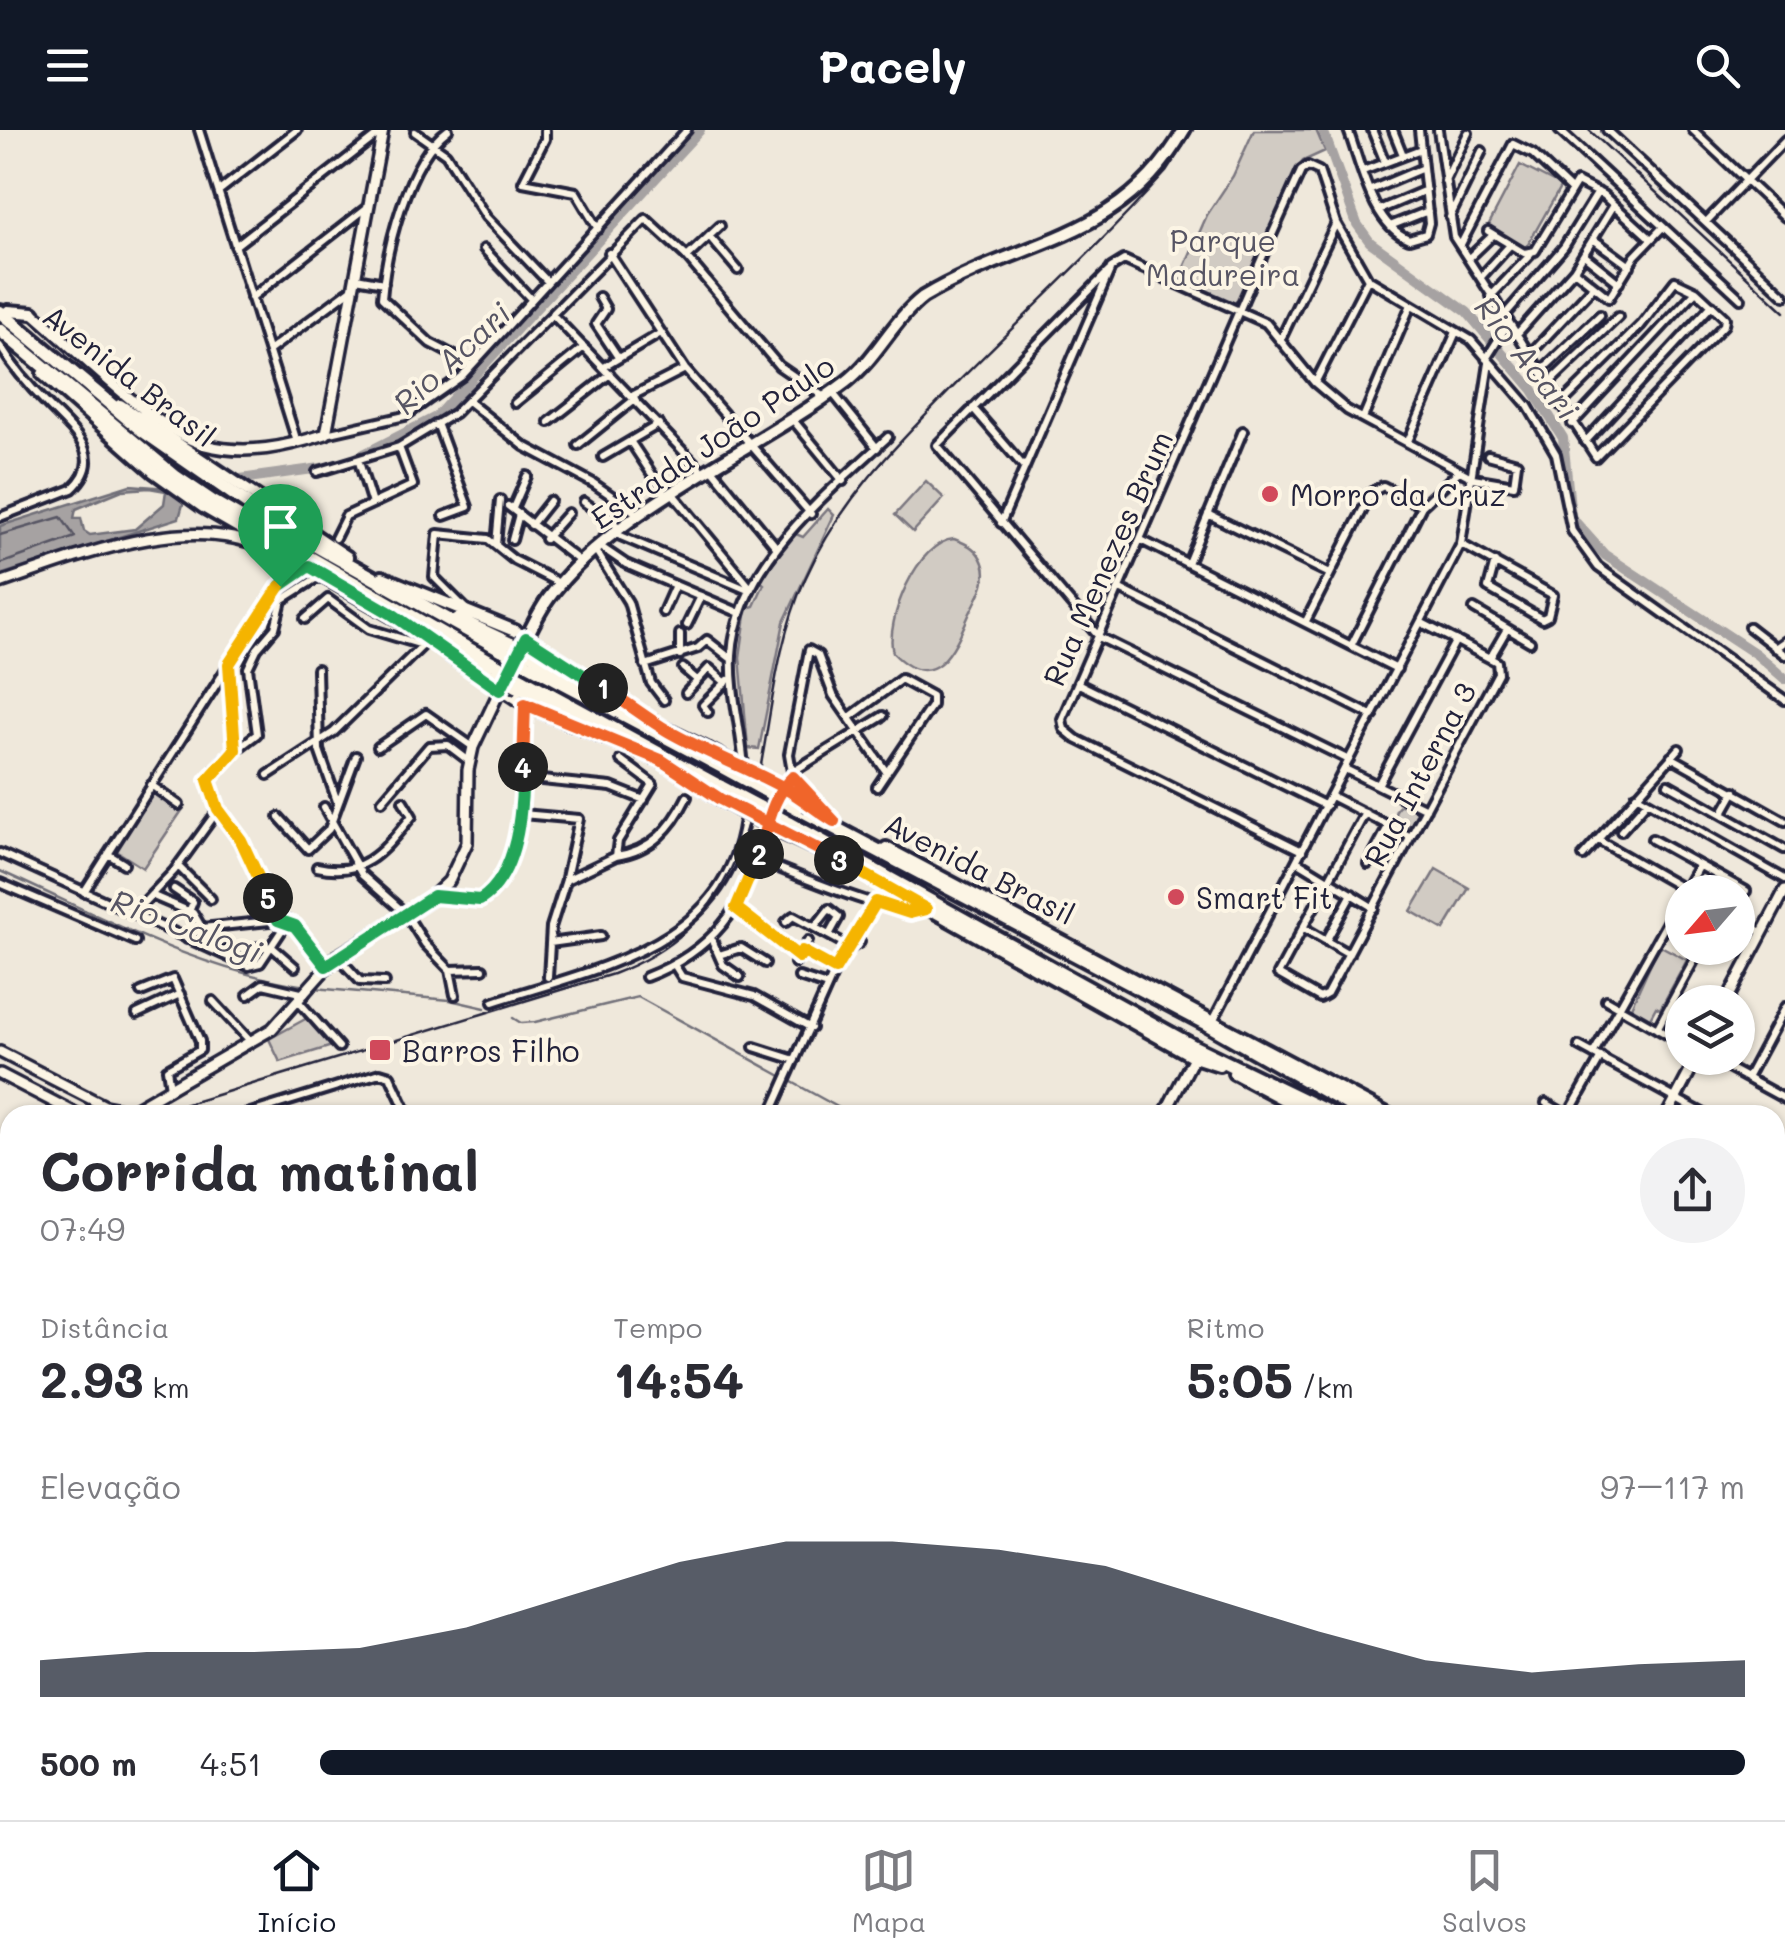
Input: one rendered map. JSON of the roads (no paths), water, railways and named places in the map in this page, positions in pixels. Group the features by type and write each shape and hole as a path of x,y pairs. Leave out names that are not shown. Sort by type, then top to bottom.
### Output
{"highway":[{"name":"Avenida Brasil","path":"2,310 198,466 313,546 1208,1024 1350,1105"},
{"name":"Avenida Brasil","path":"0,334 210,508 720,793 910,889 1196,1048 1313,1105"}],"main road":[{"name":"Estrada João Paulo","path":"141,1105 251,1043 338,956 434,896 456,873 464,854 473,747 526,638 561,584 582,563 639,515 828,395 862,368 900,317 923,297 1117,209 1156,169 1184,130"},
{"path":"2,310 34,312 143,407 154,423 208,446 261,450 326,434 383,131"},
{"name":"Avenida Brasil","path":"2,310 154,423 198,466"},
{"name":"Avenida Brasil","path":"240,493 510,648"},
{"path":"210,508 217,526 212,536"},
{"name":"Avenida Brasil","path":"210,508 494,669"},
{"path":"0,582 95,552 212,536 240,537 292,557"},
{"path":"381,577 526,638 666,730"},
{"path":"392,614 525,704 661,760"},
{"name":"Avenida Brasil","path":"530,659 707,749 803,806 1214,1019 1371,1105"},
{"name":"Avenida Brasil","path":"520,684 720,793"},
{"name":"Avenida Brasil","path":"786,828 1194,1057 1217,1064 1294,1105"},
{"path":"904,864 961,886"},
{"path":"910,889 968,930"},
{"path":"1735,985 1785,890"},
{"path":"0,1052 96,1105"},
{"path":"1169,1105 1194,1057"},
{"path":"0,1074 60,1105"},
{"path":"1672,1105 1688,1075"}],"street":[{"path":"218,191 297,130"},
{"path":"448,130 414,176 398,217 384,283 386,304 430,343 472,365"},
{"path":"545,130 545,139 523,182 576,192 598,228"},
{"path":"1348,130 1379,210 1390,226 1409,240 1428,229 1419,130"},
{"path":"1372,130 1385,162"},
{"path":"1393,130 1403,156"},
{"path":"1438,130 1449,218 1460,246 1505,324 1530,354 1560,405 1572,424 1595,456 1600,457 1724,326 1725,318 1681,281 1673,284 1641,325 1560,405"},
{"path":"1440,142 1446,130"},
{"path":"1558,130 1741,299"},
{"path":"1607,130 1785,296"},
{"path":"1692,130 1785,217"},
{"path":"202,131 297,442"},
{"path":"236,246 383,131"},
{"path":"416,132 450,159 486,217 548,281"},
{"path":"326,434 404,416 440,394 472,365 683,132"},
{"path":"1444,184 1468,133"},
{"path":"1706,222 1785,140"},
{"path":"1460,246 1513,144 1533,154 1574,186 1598,192 1650,238"},
{"path":"1363,171 1421,149"},
{"path":"1449,218 1482,151"},
{"name":"Rua Menezes Brum","path":"1302,851 1068,734 1063,714 1301,171 1311,166 1319,172 1336,223"},
{"path":"1370,190 1423,168"},
{"path":"1491,296 1532,253 1574,186"},
{"path":"1379,210 1426,190"},
{"path":"1214,1019 1461,544 1488,358 1505,324 1564,247 1598,192"},
{"path":"252,298 370,205"},
{"path":"1516,335 1574,270 1614,205"},
{"path":"1390,226 1428,211"},
{"path":"316,472 400,447 438,426 469,402 644,220 649,220 687,257 779,366 828,395 876,448"},
{"path":"1336,223 1368,279 1471,340 1519,393 1549,440 1570,524 1590,558 1627,592 1734,660 1785,700"},
{"path":"1281,340 1336,223"},
{"path":"687,257 720,226"},
{"path":"1574,270 1610,298 1650,238 1662,229"},
{"path":"1469,258 1490,233 1532,253"},
{"path":"710,236 738,270"},
{"path":"1593,239 1630,266"},
{"path":"1480,278 1510,245"},
{"path":"484,249 532,299"},
{"path":"608,254 685,368 811,514"},
{"path":"1584,254 1619,284"},
{"path":"1426,809 1347,764 1098,637 937,445 1111,268 1124,260 1266,323 1314,383 1362,418 1472,478 1514,485 1517,463 1488,455"},
{"path":"1001,523 1111,268"},
{"path":"1314,383 1368,279"},
{"path":"270,350 355,283 384,283"},
{"path":"1530,354 1593,287"},
{"path":"1572,424 1696,291"},
{"path":"599,297 606,309 596,324 618,357"},
{"path":"1585,442 1712,305"},
{"path":"1362,418 1410,306"},
{"path":"1071,308 1088,322"},
{"path":"552,314 709,472 777,548"},
{"path":"1541,372 1600,315"},
{"path":"1548,384 1618,317"},
{"path":"1408,441 1456,332"},
{"path":"604,367 661,334"},
{"path":"0,346 85,445 86,468 79,482 59,495 0,517"},
{"path":"515,403 585,347"},
{"path":"578,445 633,398 685,368"},
{"path":"549,422 610,374"},
{"path":"469,402 524,446 609,492 639,515"},
{"path":"973,408 1025,468"},
{"path":"793,420 844,481"},
{"path":"603,457 659,424"},
{"path":"438,426 468,507 444,516"},
{"path":"1188,563 1243,431"},
{"path":"493,1002 638,956 689,919 714,888 735,851 745,816 743,748 732,659 748,588 777,548 888,437"},
{"path":"630,441 748,588"},
{"path":"334,538 344,517 412,486 400,447"},
{"path":"359,462 372,504"},
{"path":"1352,644 1422,506 1460,472"},
{"path":"512,540 513,509 526,476"},
{"path":"1306,622 1375,488 1390,488 1422,506"},
{"path":"496,546 500,500"},
{"path":"532,525 550,501"},
{"path":"584,502 619,531 748,588"},
{"path":"513,509 545,539 582,563"},
{"path":"545,539 568,513"},
{"path":"1208,514 1330,574"},
{"path":"469,612 434,576 438,534 483,538 561,584"},
{"path":"1141,540 1397,669"},
{"path":"1461,544 1495,562 1555,597 1548,616 1542,618 1487,586 1495,562"},
{"path":"599,549 740,614"},
{"path":"599,549 632,610 645,665 664,700"},
{"path":"84,892 275,592 309,566"},
{"path":"725,579 732,569"},
{"path":"278,920 241,840 218,809 208,780 256,734 248,682 251,658 275,628 288,594 324,573"},
{"path":"662,612 675,585"},
{"path":"1120,589 1372,716"},
{"path":"687,625 701,596"},
{"path":"268,775 334,732 422,645 369,629 328,599 305,619"},
{"path":"1474,609 1530,642"},
{"path":"1422,624 1490,658 1507,628"},
{"path":"1749,627 1785,654"},
{"path":"680,634 680,654"},
{"path":"645,665 707,640 732,659"},
{"path":"1378,785 1456,640"},
{"path":"1776,648 1785,641"},
{"path":"834,821 794,774 789,752 803,671 811,650 818,655 833,696 885,770"},
{"name":"Rua Interna 3","path":"1365,813 1278,974 1320,998 1327,994 1349,954 1498,673 1498,664 1490,658"},
{"path":"229,664 235,750"},
{"path":"682,668 698,680"},
{"path":"686,693 709,668 726,684"},
{"path":"803,671 822,668"},
{"path":"317,669 318,741 338,806"},
{"path":"708,712 703,705 732,676"},
{"path":"850,717 903,679 930,694 933,702 877,787"},
{"path":"1079,684 1326,806"},
{"path":"434,896 476,901 488,895 514,844 522,814 525,704"},
{"path":"378,747 426,714 473,747"},
{"path":"646,978 675,966 712,940 736,908 758,860 774,804 794,774 883,716"},
{"path":"454,749 459,740"},
{"path":"382,801 429,746 441,744 469,761"},
{"path":"1584,856 1678,748"},
{"path":"279,817 308,849 333,821 356,756"},
{"path":"1671,757 1785,820"},
{"path":"616,856 618,842 653,782 621,760"},
{"path":"522,778 612,787 644,800"},
{"path":"1668,784 1784,849"},
{"path":"151,785 180,804"},
{"path":"1722,814 1734,792"},
{"path":"1636,795 1785,879"},
{"path":"1332,796 1411,837"},
{"path":"566,880 616,856 637,852 660,837 687,797"},
{"path":"317,866 358,869 380,855 412,816 403,801"},
{"path":"1621,831 1647,802"},
{"path":"324,807 358,869 406,914 425,944 450,970 455,994"},
{"path":"133,914 178,866 218,809"},
{"path":"522,814 579,819 550,943 548,977"},
{"path":"1368,864 1389,826"},
{"path":"1652,839 1714,875"},
{"path":"1598,840 1665,879"},
{"path":"0,853 230,960 256,965 288,922"},
{"path":"108,854 124,864"},
{"path":"758,860 910,913 926,909"},
{"path":"1297,861 1374,908"},
{"path":"178,866 211,899"},
{"path":"1694,875 1698,867"},
{"path":"0,883 135,941"},
{"path":"174,890 194,902 189,912"},
{"path":"1326,940 1352,894"},
{"path":"151,895 189,912 202,928"},
{"path":"774,1105 845,948 876,902"},
{"path":"736,908 799,957 835,969"},
{"path":"815,927 829,909 839,916 830,935"},
{"path":"786,922 793,916 830,935 845,948"},
{"path":"187,939 202,928 278,920 288,922 326,966"},
{"path":"1304,928 1349,954"},
{"path":"1573,1105 1620,1007 1665,928"},
{"path":"1755,928 1764,933"},
{"path":"550,943 601,936"},
{"path":"712,940 725,967 740,977"},
{"path":"799,957 808,941"},
{"path":"845,948 860,942"},
{"path":"224,951 271,946 295,967"},
{"path":"719,955 741,948 765,963"},
{"path":"338,956 360,981 386,982"},
{"path":"1658,1029 1692,965"},
{"path":"675,966 680,976 754,996 811,1028"},
{"path":"450,970 483,968"},
{"path":"798,976 827,986"},
{"path":"141,992 168,978 180,994 201,1045 167,1069 170,1088"},
{"path":"248,995 263,984 306,992 339,1047"},
{"path":"138,1014 180,994"},
{"path":"1606,1000 1665,1033"},
{"path":"214,1001 251,1043"},
{"path":"1747,1078 1785,1007"},
{"path":"754,1046 795,1060"},
{"path":"1579,1046 1687,1105"},
{"path":"1741,1075 1785,1099"},
{"path":"275,1105 362,1077 390,1076 403,1105"}],"water":[{"path":"219,476 244,485 184,501 179,518 0,575 0,526 130,485 180,489","holes":["122,490 166,491 164,504 135,529 90,535 84,531 81,518 74,518 76,509"]}],"waterway":[{"name":"Rio Acari","path":"358,457 436,417 700,130"},
{"name":"Rio Acari","path":"1323,130 1357,224 1370,242 1467,312 1533,390 1563,438 1571,517 1605,555 1756,654 1785,679"},
{"name":"Rio Acari","path":"226,481 328,467"},
{"name":"Rio Calogi","path":"0,871 187,955 266,979 306,986"},
{"name":"Rio Calogi","path":"314,988 450,1000 485,1008"},
{"name":"Rio Calogi","path":"513,1018 521,1023 535,1022 638,997 834,1105"}],"railway":[{"path":"184,1105 613,974 671,943 710,904 736,857 753,805 786,634 805,579 836,522 918,423 1166,172 1193,130"},
{"path":"1589,130 1785,312"}],"place":[{"name":"Morro da Cruz","path":"1270,494"},
{"name":"Smart Fit","path":"1176,897"},
{"name":"Barros Filho","path":"380,1050"}],"park label":[{"name":"Parque Madureira","path":"1223,257"}]}
